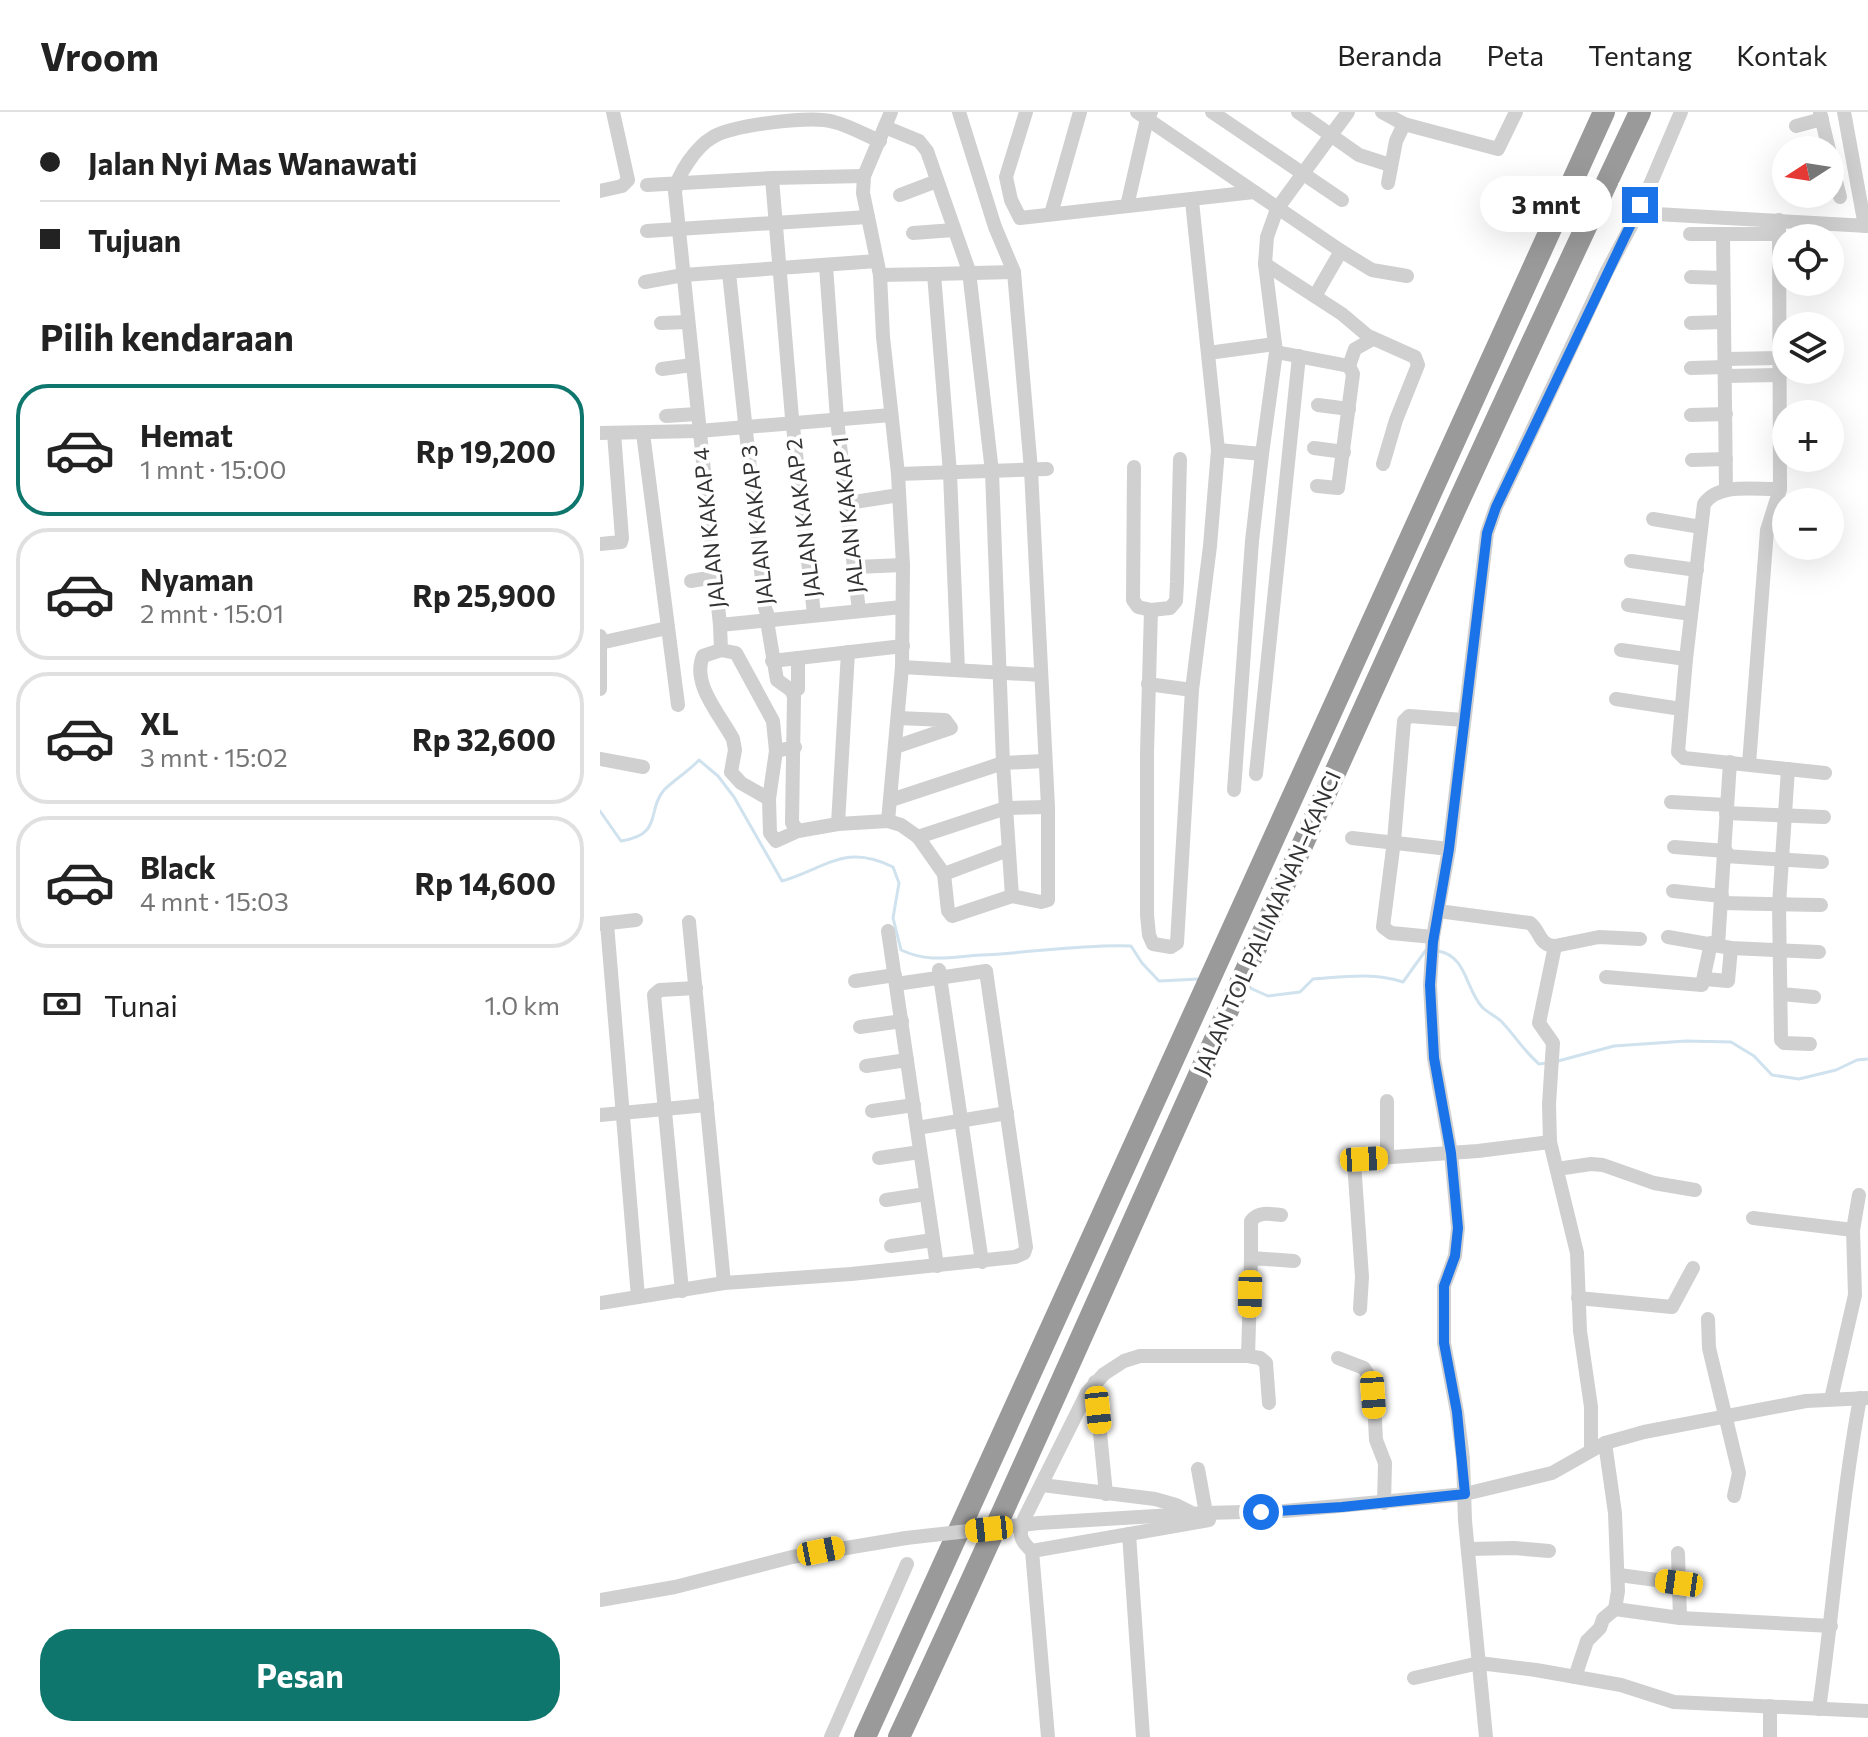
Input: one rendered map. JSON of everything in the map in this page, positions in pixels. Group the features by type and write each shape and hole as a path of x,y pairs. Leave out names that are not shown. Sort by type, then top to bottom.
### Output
{"highway":[{"name":"JALAN TOL PALIMANAN–KANCI","path":"865,1737 1604,112"},
{"name":"JALAN TOL PALIMANAN–KANCI","path":"899,1737 1548,307 1640,112"}],"street":[{"path":"600,191 622,186 628,180 613,112"},
{"path":"888,821 902,667 903,565 898,474 878,268 863,193 864,176 891,112"},
{"path":"769,799 741,783 731,772 735,750 733,739 701,679 700,662 703,656 721,650 736,653 773,721 776,751 769,799 772,837 780,841 798,831 838,824 888,821 901,825 918,837 944,874 948,911 952,916 1012,896 1041,902 1048,900 1048,807 1031,470 1014,272 995,227 959,112"},
{"path":"1026,112 1006,183 1020,218 1254,192"},
{"path":"1051,214 1080,112"},
{"path":"1212,112 1342,200"},
{"path":"1298,112 1366,159 1390,165"},
{"path":"1234,790 1252,541 1275,348 1265,264 1267,237 1277,209 1348,112"},
{"path":"1382,112 1404,124 1498,149 1516,112"},
{"path":"1486,1737 1457,1412 1444,1343 1444,1286 1455,1256 1458,1228 1451,1153 1432,1033 1433,939 1449,849 1487,533 1496,507 1607,271 1638,213 1679,116 1661,112"},
{"path":"1127,206 1145,114 1341,251 1372,270 1407,276"},
{"path":"1796,126 1845,117 1866,226 1844,226"},
{"path":"676,183 710,139 732,130 766,123 833,121 919,141 927,151 969,271 992,472 1003,763 1012,896"},
{"path":"1388,183 1390,165 1404,124"},
{"path":"647,185 864,176"},
{"name":"JALAN KAKAP 2","path":"772,178 792,422 814,614"},
{"path":"900,195 937,181"},
{"name":"JALAN KAKAP 4","path":"676,183 678,229 721,650"},
{"path":"1151,610 1147,915 1153,944 1171,947 1177,943 1192,690 1206,585 1218,450 1192,201"},
{"path":"1638,213 1772,226"},
{"path":"647,231 868,217"},
{"path":"1690,234 1723,234 1772,228"},
{"path":"913,233 954,230"},
{"path":"1723,234 1726,490"},
{"path":"1315,296 1341,251"},
{"path":"1265,264 1373,339 1415,357 1418,365 1396,420 1383,464"},
{"path":"645,282 683,275 826,266 934,274 1014,272"},
{"name":"JALAN KAKAP 1","path":"826,266 837,419 859,611"},
{"name":"JALAN KAKAP 3","path":"729,273 765,608 770,621 772,661"},
{"path":"934,274 950,473 958,670"},
{"path":"1691,277 1723,278"},
{"path":"661,323 688,322"},
{"path":"1691,323 1724,322"},
{"path":"1317,486 1338,488 1353,374 1349,366 1355,349 1373,339"},
{"path":"1208,353 1275,348 1349,366"},
{"path":"1256,774 1299,356"},
{"path":"1691,368 1725,367 1772,359"},
{"path":"662,369 692,365"},
{"path":"1725,367 1772,374"},
{"path":"1780,384 1780,488"},
{"path":"1318,405 1349,409"},
{"path":"666,416 697,414"},
{"path":"1691,415 1726,414"},
{"path":"600,544 621,542 622,538 607,433 699,431 891,415"},
{"path":"643,433 678,705"},
{"path":"1314,448 1344,452"},
{"path":"1218,450 1262,454"},
{"path":"1134,467 1133,600 1138,607 1151,610 1173,605 1177,582 1180,459"},
{"path":"1692,460 1726,459"},
{"path":"898,474 1047,469"},
{"path":"1772,489 1726,490 1707,500 1701,527 1678,747 1680,755 1825,773"},
{"path":"848,503 899,495"},
{"path":"1749,764 1767,530 1772,514"},
{"path":"1653,519 1701,527"},
{"path":"1252,541 1278,544"},
{"path":"1631,561 1697,570"},
{"path":"856,567 903,565"},
{"path":"691,581 714,577"},
{"path":"1177,582 1206,585"},
{"path":"1628,605 1691,614"},
{"path":"720,625 902,607"},
{"path":"600,643 667,628"},
{"path":"600,636 600,689"},
{"path":"793,692 777,680 772,661 903,646"},
{"path":"1621,650 1686,659"},
{"path":"838,824 848,652"},
{"path":"793,692 798,689 798,658"},
{"path":"902,667 1041,675"},
{"path":"1148,684 1192,690"},
{"path":"793,692 795,747 792,823 798,831"},
{"path":"1616,699 1681,709"},
{"path":"895,747 951,728 945,720 898,718"},
{"path":"1433,939 1391,933 1383,927 1405,718 1464,720"},
{"path":"1240,727 1261,729"},
{"path":"776,751 795,747"},
{"path":"600,759 643,767"},
{"path":"891,800 1003,763 1045,761"},
{"path":"1705,979 1728,981 1720,945 1730,762"},
{"path":"1788,769 1779,904 1781,1040 1784,1043 1810,1044"},
{"path":"1671,802 1785,816 1824,817"},
{"path":"918,837 1006,808 1048,807"},
{"path":"1352,838 1449,849"},
{"path":"1674,847 1822,862"},
{"path":"944,874 1008,850"},
{"path":"1673,891 1721,899 1821,905"},
{"path":"1438,911 1530,923 1549,946 1599,937 1640,939"},
{"path":"636,920 604,924 638,1297"},
{"path":"689,922 724,1283"},
{"path":"888,931 937,1266"},
{"path":"1668,937 1720,945 1819,952"},
{"path":"1606,977 1699,986 1720,945"},
{"path":"1555,946 1539,1023 1553,1043 1550,1142 1577,1253 1580,1331 1591,1407 1591,1450"},
{"path":"600,1303 724,1283 982,1262 1020,1256 1026,1247 986,971 855,981"},
{"path":"940,973 982,1262"},
{"path":"682,1291 654,995 660,990 696,988"},
{"path":"1781,994 1814,997"},
{"path":"860,1027 902,1021"},
{"path":"866,1066 907,1060"},
{"path":"1387,1101 1387,1157"},
{"path":"600,1115 707,1105"},
{"path":"872,1111 914,1105"},
{"path":"917,1128 1007,1113"},
{"path":"1360,1309 1362,1277 1354,1162 1550,1142"},
{"path":"879,1158 920,1152"},
{"path":"1557,1169 1603,1165 1654,1183 1695,1190"},
{"path":"886,1200 926,1194"},
{"path":"1831,1399 1855,1295 1853,1230 1859,1195"},
{"path":"1248,1356 1251,1221 1261,1214 1281,1215"},
{"path":"1753,1218 1853,1230"},
{"path":"891,1246 933,1240"},
{"path":"1251,1258 1294,1261"},
{"path":"1578,1298 1672,1307 1693,1268"},
{"path":"1708,1319 1709,1348 1739,1473 1734,1496"},
{"path":"1237,1513 1032,1551 1024,1545 1019,1533 1087,1393 1095,1382 1116,1366 1140,1356 1260,1358 1266,1363 1269,1403"},
{"path":"1338,1358 1364,1368 1373,1383 1376,1440 1385,1463 1384,1503"},
{"path":"1095,1382 1106,1494"},
{"path":"600,1600 675,1587 807,1554 906,1538 1039,1523 1384,1503 1465,1494 1552,1473 1605,1443 1727,1415 1831,1399 1864,1398 1845,1487 1819,1709"},
{"path":"1575,1677 1587,1641 1600,1628 1603,1619 1615,1609 1619,1575 1615,1513 1605,1443"},
{"path":"1198,1469 1199,1513"},
{"path":"1042,1485 1155,1499 1199,1513"},
{"path":"1129,1534 1143,1737"},
{"path":"1469,1549 1549,1551"},
{"path":"1032,1551 1048,1737"},
{"path":"1678,1553 1680,1618"},
{"path":"831,1737 907,1564"},
{"path":"1619,1575 1679,1583"},
{"path":"1615,1609 1680,1618 1831,1626"},
{"path":"1414,1678 1479,1663 1621,1685 1674,1702 1868,1711"},
{"path":"1770,1706 1770,1737"}],"waterway":[{"path":"600,811 621,841 634,838 649,827 664,790 699,760 718,776 734,797 782,881 848,857 876,860 893,867 899,883 893,918 901,950 921,957 940,958 1074,947 1131,946 1159,981 1199,979"},
{"path":"1250,988 1268,996 1300,992 1313,979 1369,976 1403,982 1426,950"},
{"path":"1438,951 1455,959 1482,1007 1502,1022 1539,1064 1547,1063"},
{"path":"1558,1061 1614,1046 1686,1041 1731,1042 1754,1056 1772,1075 1799,1079 1868,1059"}],"route":[{"path":"1261,1512 1465,1494 1457,1412 1444,1343 1444,1286 1455,1256 1458,1228 1451,1153 1434,1058 1430,985 1475,621 1487,533 1496,507 1640,205"}]}
